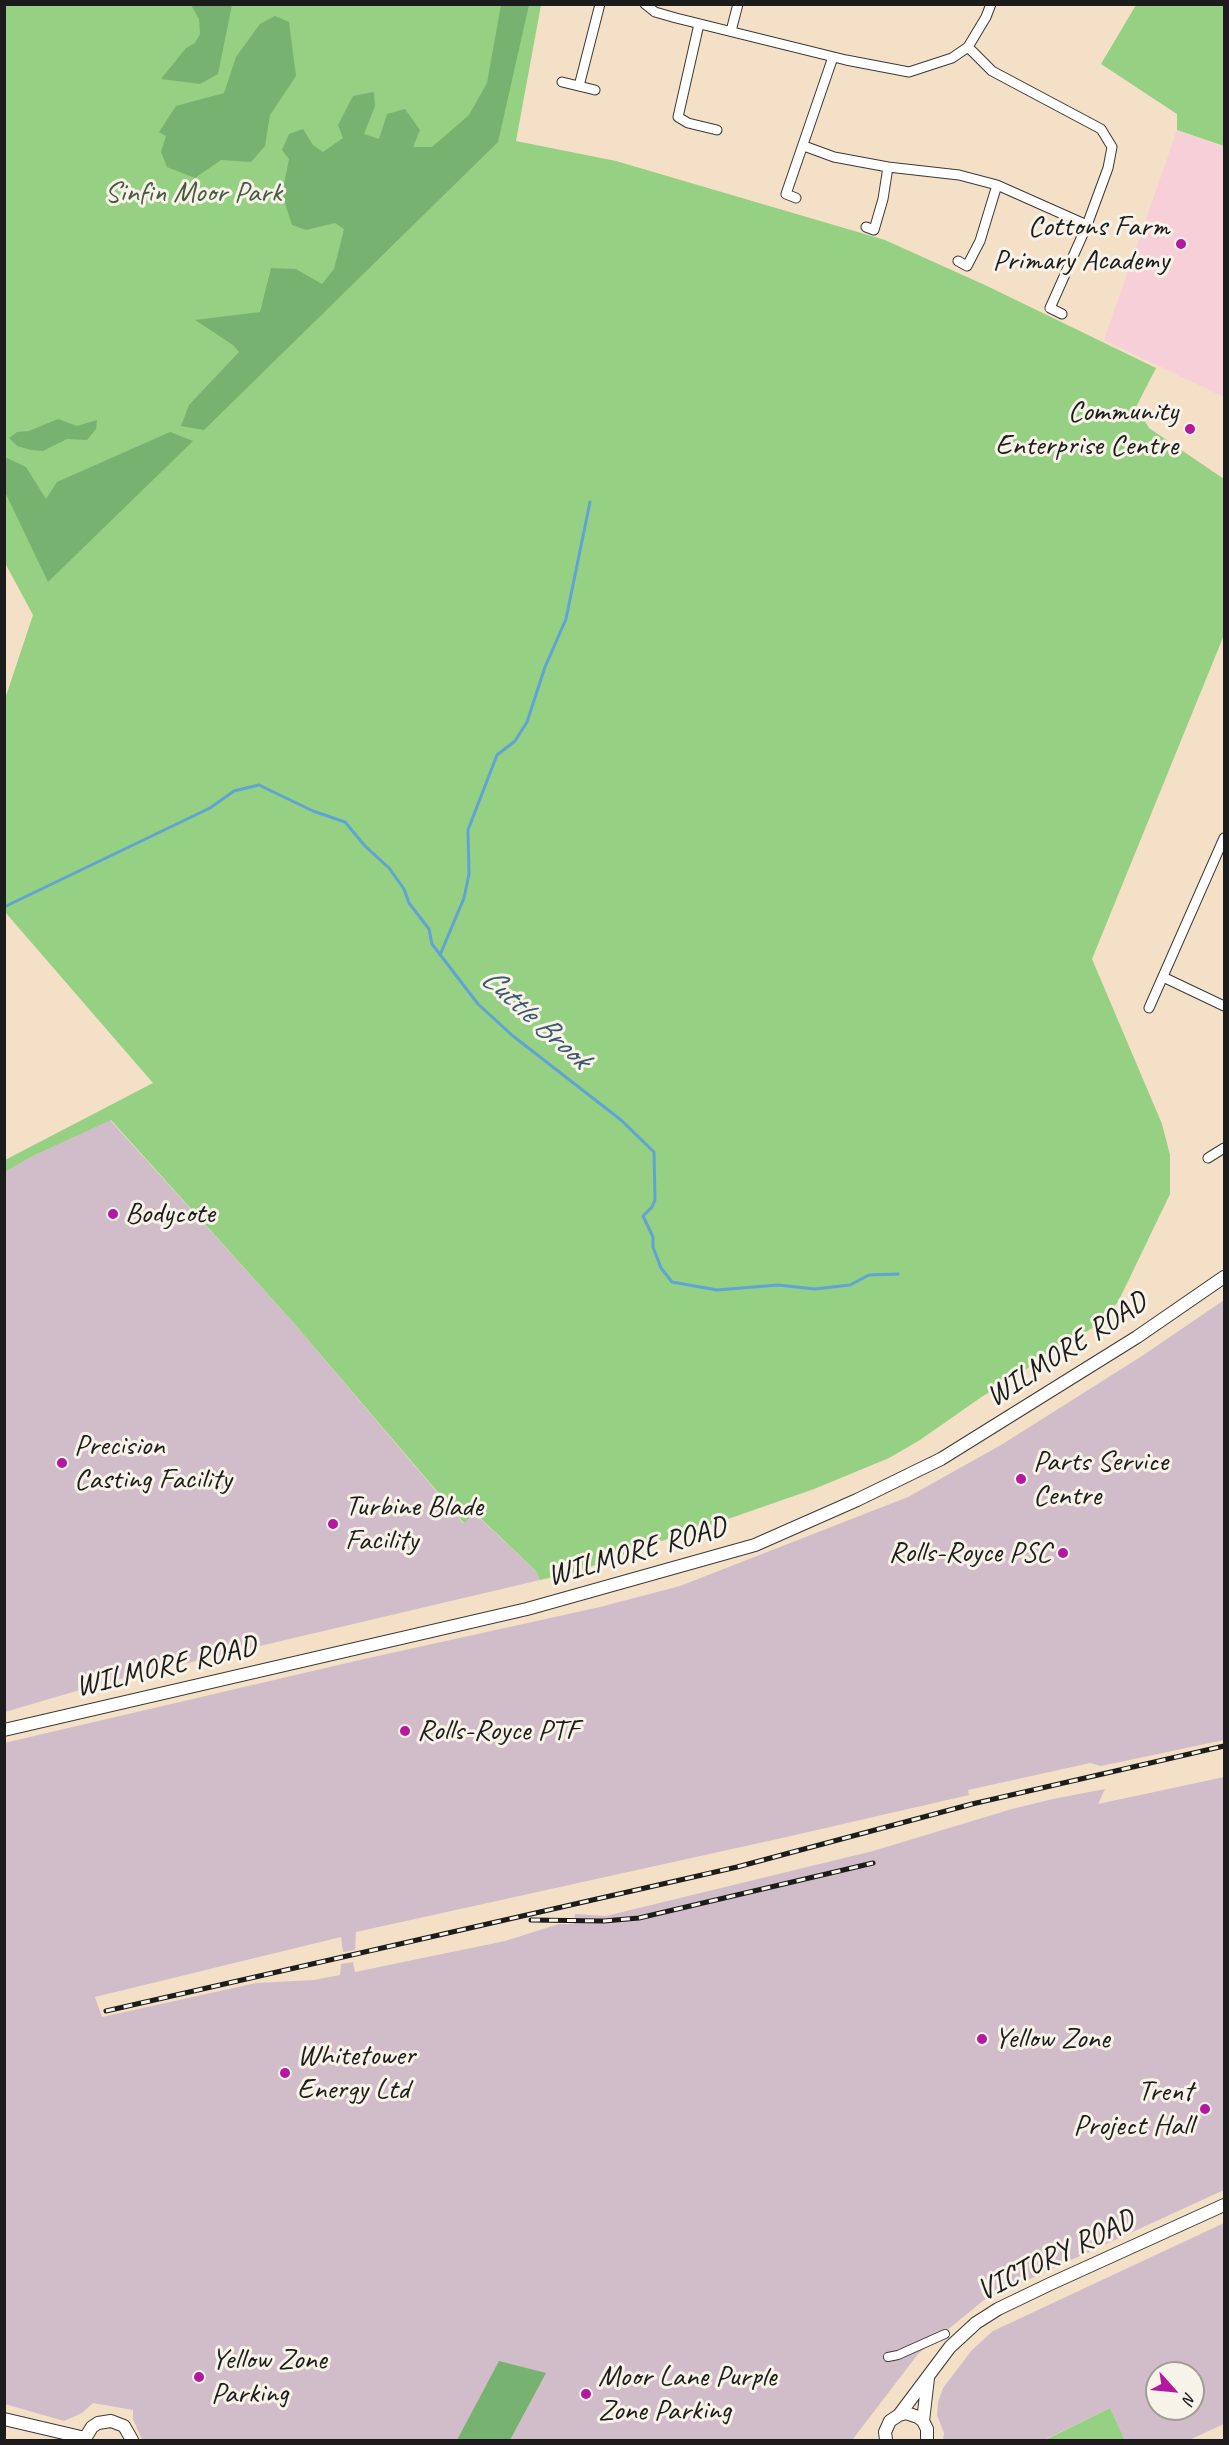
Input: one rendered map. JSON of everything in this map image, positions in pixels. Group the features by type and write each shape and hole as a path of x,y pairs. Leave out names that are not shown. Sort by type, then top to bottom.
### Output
{"street":[{"path":"579,86 600,4"},
{"path":"645,4 655,12 699,24 846,60 909,72 952,58 968,47 991,4"},
{"path":"731,31 738,4"},
{"path":"699,24 678,117 688,123 717,130"},
{"path":"968,47 992,71 1101,129 1112,147 1108,168 1087,225 1050,308 1062,314"},
{"path":"796,198 786,194 833,57"},
{"path":"562,82 595,90"},
{"path":"804,146 834,157 959,176 998,185 1087,225"},
{"path":"866,227 874,230 884,199 888,167"},
{"path":"958,261 967,266 980,241 998,185"},
{"path":"1149,1008 1224,838"},
{"path":"1163,977 1224,1006"},
{"path":"1208,1158 1224,1148"},
{"name":"WILMORE ROAD","path":"4,1730 527,1609 755,1545 857,1500 941,1459 1137,1337 1224,1277"},
{"name":"VICTORY ROAD","path":"886,2440 887,2426 899,2415 950,2347 976,2323 998,2309 1224,2205"},
{"path":"888,2357 898,2355 945,2334"},
{"name":"VICTORY ROAD","path":"922,2421 928,2377"},
{"path":"899,2415 912,2414 922,2421 927,2429 927,2440"},
{"path":"4,2419 84,2439 92,2427 98,2423 111,2421 124,2426 132,2440"}],"shaded area":[{"name":"Cottons Farm Primary Academy","path":"1177,130 1224,147 1224,397 1104,340"},
{"path":"110,1120 292,1321 463,1523 474,1513 536,1571 540,1580 107,1682 5,1712 5,1172 33,1156"},
{"path":"1224,1300 1224,1740 1101,1766 1090,1763 968,1790 969,1795 356,1932 355,1950 343,1952 341,1937 95,1997 102,2017 256,1983 314,1980 340,1975 341,1964 353,1962 355,1972 505,1941 559,1924 574,1924 575,1914 606,1916 873,1851 1053,1799 1105,1789 1098,1804 1224,1777 1224,2190 984,2300 918,2354 854,2440 142,2440 133,2419 133,2410 93,2403 82,2413 64,2421 5,2404 4,1743 364,1659 600,1607 680,1586 908,1497 1001,1445 1142,1356"},
{"path":"1224,2223 1224,2424 1189,2440 1125,2440 1110,2408 1044,2440 943,2440 944,2433 937,2415 938,2402 943,2388 972,2350 993,2331"}],"green space":[{"name":"Sinfin Moor Park","path":"4,5 541,5 516,141 616,161 885,240 987,286 1156,368 1136,407 1149,428 1224,479 1224,635 1092,959 1162,1124 1170,1155 1170,1194 1119,1300 1105,1320 889,1458 814,1489 576,1572 540,1580 536,1571 475,1513 464,1523 292,1321 111,1120 33,1156 5,1172 5,1160 153,1083 5,912 5,699 33,615 4,561"},
{"path":"191,5 232,5 218,74 200,84 161,79 186,48 195,43 200,34 199,19"},
{"path":"501,5 529,5 498,142 204,430 181,426 189,405 239,352 233,345 195,320 260,312 271,268 296,269 322,284 334,269 344,229 335,223 306,230 292,225 282,194 289,159 282,150 289,134 303,129 313,145 323,152 343,138 338,125 353,96 374,92 375,106 364,134 379,139 387,114 405,109 420,130 413,147 432,147 469,115 487,83"},
{"path":"1136,5 1224,5 1224,146 1177,130 1177,114 1101,64"},
{"path":"275,16 289,22 296,76 270,115 265,146 251,162 221,160 195,178 167,167 161,152 166,136 159,132 176,106 224,93 236,57 260,24"},
{"path":"58,419 77,426 97,420 96,429 87,440 67,439 43,451 17,446 9,438 17,432 29,431"},
{"path":"170,432 193,441 48,582 5,492 5,457 26,467 46,499 57,482"},
{"path":"499,2361 546,2373 510,2440 457,2440"},
{"path":"1110,2408 1125,2440 1045,2440"}],"waterway":[{"path":"440,955 464,898 469,874 468,830 497,755 515,741 527,722 545,667 566,619 590,502"},
{"name":"Cuttle Brook","path":"4,907 210,808 234,791 259,785 313,811 345,822 365,846 389,868 404,889 409,903 429,929 432,944 478,1004 513,1036 621,1120 654,1152 655,1200 643,1216 653,1237 653,1247 661,1268 672,1282 717,1290 778,1285 815,1289 850,1285 869,1275 898,1274"}],"railway":[{"path":"106,2011 737,1867 972,1804 1224,1746"},
{"path":"531,1920 604,1921 639,1918 873,1863"}],"place":[{"name":"Cottons Farm Primary Academy","path":"1181,244"},
{"name":"Community Enterprise Centre","path":"1190,429"},
{"name":"Bodycote","path":"113,1214"},
{"name":"Precision Casting Facility","path":"62,1463"},
{"name":"Parts Service Centre","path":"1021,1479"},
{"name":"Turbine Blade Facility","path":"333,1524"},
{"name":"Rolls-Royce PSC","path":"1063,1553"},
{"name":"Rolls-Royce PTF","path":"405,1731"},
{"name":"Yellow Zone","path":"982,2039"},
{"name":"Whitetower Energy Ltd","path":"285,2073"},
{"name":"Trent Project Hall","path":"1205,2109"},
{"name":"Yellow Zone Parking","path":"199,2377"},
{"name":"Moor Lane Purple Zone Parking","path":"586,2394"}]}
